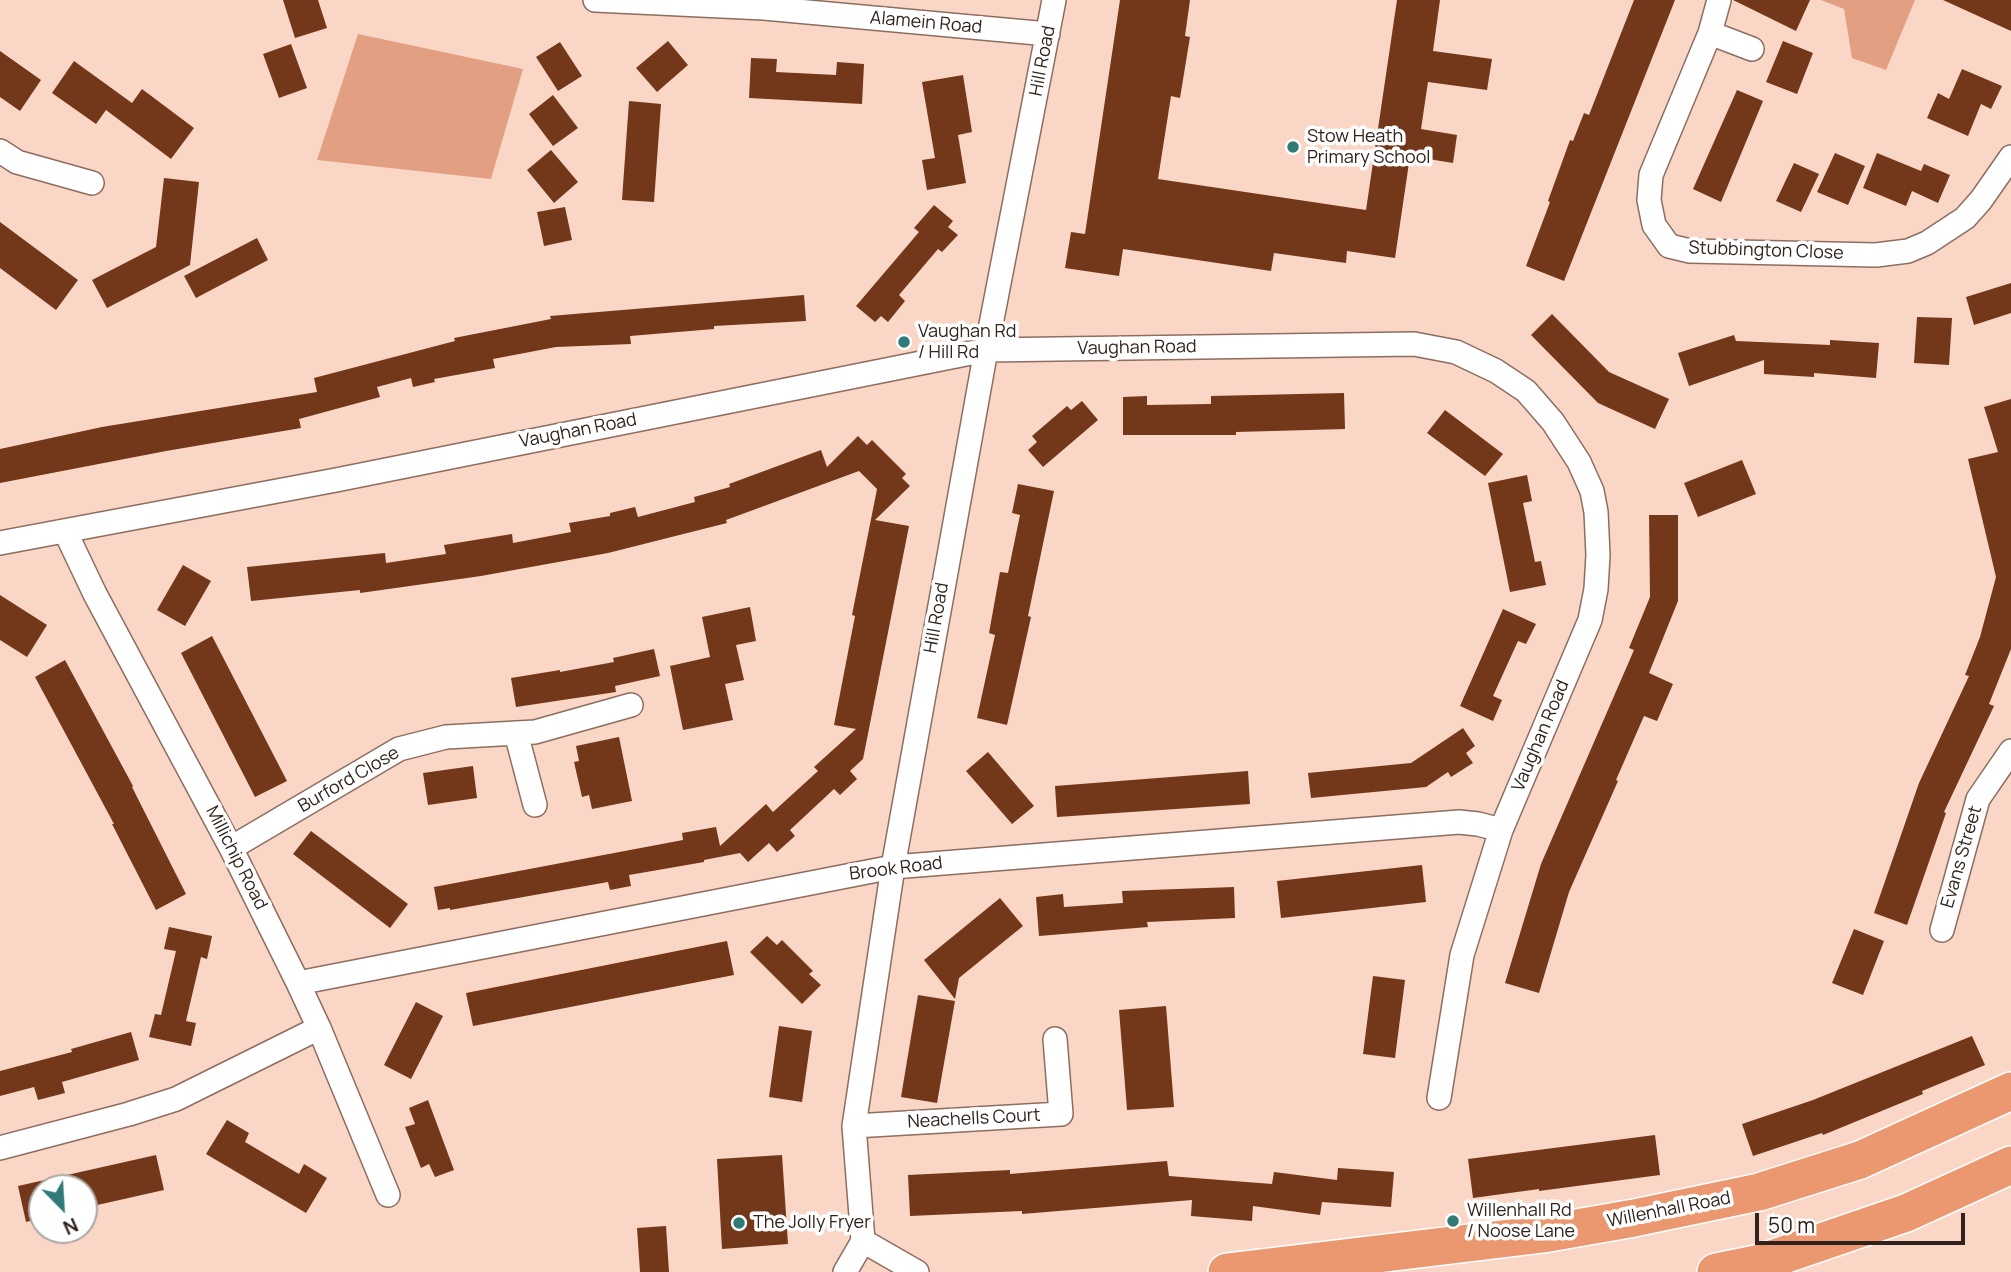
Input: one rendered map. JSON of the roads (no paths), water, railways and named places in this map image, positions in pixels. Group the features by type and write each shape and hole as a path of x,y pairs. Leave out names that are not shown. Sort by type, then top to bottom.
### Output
{"highway":[{"name":"Willenhall Road","path":"1227,1272 1544,1234 1759,1192 1860,1160 2011,1091"},
{"path":"1716,1272 1760,1263 1906,1213 2011,1165"}],"street":[{"name":"Alamein Road","path":"595,0 765,4 1048,34"},
{"name":"Hill Road","path":"863,1241 854,1126 893,867 986,350 1054,0"},
{"name":"Stubbington Close","path":"1720,0 1710,33 1651,175 1649,200 1654,226 1669,246 1690,251 1863,255 1908,251 1927,243 1965,218 2009,164"},
{"path":"1710,33 1752,48"},
{"path":"0,150 17,162 92,183"},
{"name":"Vaughan Road","path":"0,543 336,480 986,350 1414,344 1456,352 1496,371 1526,391 1553,422 1579,462 1592,491 1596,512 1596,589 1590,620 1501,830 1462,955 1439,1098"},
{"name":"Millichip Road","path":"65,531 95,594 232,848 298,983 387,1195"},
{"name":"Burford Close","path":"232,848 399,749 446,737 535,732 631,705"},
{"path":"516,733 535,805"},
{"name":"Evans Street","path":"1942,930 1978,799 2011,751"},
{"name":"Brook Road","path":"298,983 893,867 1459,822 1501,830"},
{"path":"0,1147 129,1114 176,1099 319,1028"},
{"name":"Neachells Court","path":"854,1126 1061,1114 1055,1040"},
{"path":"845,1272 863,1241 917,1272"}],"place":[{"name":"Stow Heath Primary School","path":"1293,147"},
{"name":"Vaughan Rd / Hill Rd","path":"904,342"},
{"name":"Willenhall Rd / Noose Lane","path":"1453,1221"},
{"name":"The Jolly Fryer","path":"739,1223"}]}
